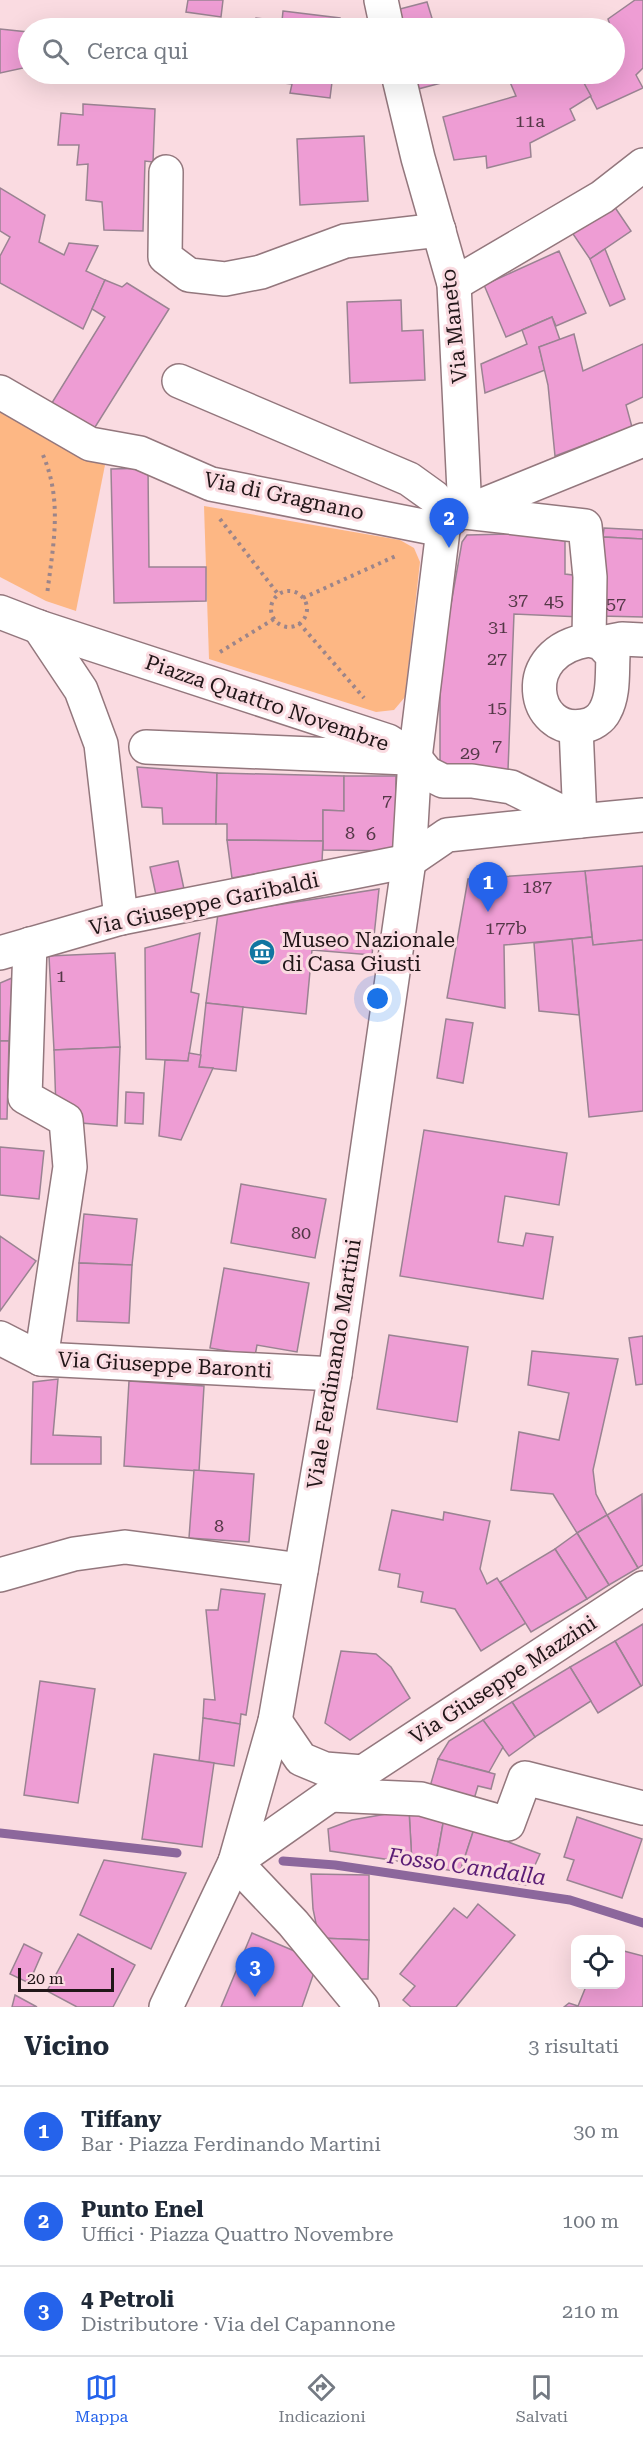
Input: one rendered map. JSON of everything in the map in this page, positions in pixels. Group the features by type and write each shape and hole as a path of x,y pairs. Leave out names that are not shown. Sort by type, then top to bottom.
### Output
{"street":[{"path":"381,0 385,18"},
{"name":"Via Maneto","path":"401,84 454,284 454,520"},
{"path":"454,284 602,197 643,165"},
{"path":"166,172 165,257 189,275 225,279 261,272 345,241 439,230"},
{"path":"178,381 410,478 434,497 454,520 643,440"},
{"name":"Via di Gragnano","path":"0,392 90,444 140,453 211,484 454,520 585,526 595,641"},
{"name":"Piazza Quattro Novembre","path":"0,612 42,614 388,741 415,758 454,520"},
{"path":"42,614 81,690 101,744 121,918"},
{"path":"595,641 613,656 610,697 605,711 597,720 576,727 562,724 551,718 540,695 539,682 548,659 557,650 567,645 595,641 622,639 643,640"},
{"path":"576,727 580,821"},
{"path":"146,747 415,758 427,773 443,781 472,781 511,787 580,821"},
{"name":"Viale Ferdinando Martini","path":"166,2007 235,1862 274,1721 335,1374 409,861 415,758"},
{"path":"409,861 447,835 643,815"},
{"name":"Via Giuseppe Garibaldi","path":"15,949 121,918 409,861"},
{"path":"15,949 25,1097 66,1120 70,1167 40,1359"},
{"name":"Via Giuseppe Baronti","path":"0,1338 40,1359 335,1374"},
{"path":"0,1575 74,1554 125,1547 301,1570"},
{"name":"Via Giuseppe Mazzini","path":"235,1862 363,1772 643,1588"},
{"path":"274,1721 301,1759 326,1769 363,1772"},
{"path":"330,1795 421,1800 508,1824 525,1778 643,1808"},
{"path":"235,1862 293,1923 362,2007"}],"path":[{"path":"40,449 53,480 55,523 42,614"},
{"path":"217,514 226,529 278,594"},
{"path":"303,598 404,553"},
{"path":"289,590 303,598 306,614 299,623 289,627 274,620 272,603 278,594 289,590"},
{"path":"218,653 274,620"},
{"path":"299,623 368,704"}],"shaded area":[{"path":"0,407 105,465 76,611 46,601 0,577"},
{"path":"204,506 400,540 414,548 420,562 405,697 394,710 376,712 209,659"}],"building":[{"path":"188,0 223,0 221,17 186,12"},
{"path":"635,0 643,0 643,68 636,75 643,88 597,109 584,84 625,84 625,18 609,18"},
{"path":"427,2 432,18 398,18 396,10"},
{"path":"283,11 340,18 282,18"},
{"path":"0,29 18,31 18,69 0,73"},
{"path":"292,84 332,84 330,98 290,93"},
{"path":"416,84 437,84 418,89"},
{"path":"511,84 584,84 591,96 570,109 575,120 530,143 531,157 487,168 486,156 454,160 443,117 516,96"},
{"path":"83,104 155,109 153,162 145,161 143,231 104,230 102,202 86,200 88,164 77,165 79,145 58,145 61,113 83,115"},
{"path":"364,136 368,201 300,205 297,139"},
{"path":"0,188 45,215 39,242 64,255 69,243 98,246 86,271 105,280 83,329 0,283 0,256 10,237 0,231"},
{"path":"612,203 631,231 590,259 571,231"},
{"path":"605,249 625,299 610,306 590,259"},
{"path":"559,251 586,313 556,326 552,317 506,337 484,285"},
{"path":"105,280 122,287 127,283 169,309 92,432 50,406 105,317 92,309"},
{"path":"401,300 402,331 423,330 425,380 350,383 347,302"},
{"path":"552,317 560,340 539,347 545,370 485,393 481,364 527,344 522,330"},
{"path":"574,334 583,371 643,344 643,397 626,405 632,427 555,456 548,385 539,347"},
{"path":"148,468 149,567 206,567 206,601 114,603 111,469"},
{"path":"604,528 643,530 643,539 603,537"},
{"path":"512,534 565,541 565,574 581,576 581,617 514,614 508,770 440,765 440,692 446,632 462,542 467,535"},
{"path":"603,537 643,539 643,617 600,616"},
{"path":"137,767 217,773 216,824 163,824 162,808 142,807"},
{"path":"217,773 344,776 344,811 323,810 323,841 227,840 227,824 216,824"},
{"path":"344,776 396,776 395,851 323,850 323,810 344,811"},
{"path":"227,840 323,841 322,862 232,878"},
{"path":"178,861 184,889 156,895 150,867"},
{"path":"643,866 643,940 593,945 585,871"},
{"path":"585,871 592,937 504,945 505,1008 447,998 468,879"},
{"name":"Museo Nazionale di Casa Giusti","path":"379,889 372,955 312,950 306,1014 206,1003 218,914"},
{"path":"200,933 191,992 199,994 188,1061 146,1059 145,948"},
{"path":"592,937 593,945 643,940 643,1111 589,1117 572,939"},
{"path":"572,939 579,1015 539,1011 534,943"},
{"path":"115,953 120,1047 54,1050 49,956"},
{"path":"12,978 9,1041 0,1041 0,983"},
{"path":"206,1003 243,1007 236,1071 199,1067"},
{"path":"446,1019 473,1023 463,1083 437,1078"},
{"path":"0,1041 9,1041 7,1119 0,1119"},
{"path":"120,1047 117,1126 81,1123 82,1114 56,1109 54,1050"},
{"path":"189,1053 201,1055 199,1067 213,1068 181,1140 159,1136 165,1060 188,1061"},
{"path":"126,1092 144,1093 143,1124 125,1123"},
{"path":"424,1130 567,1153 559,1205 505,1196 498,1242 523,1246 526,1233 553,1237 543,1299 400,1276"},
{"path":"0,1147 44,1151 39,1199 0,1195"},
{"path":"241,1184 326,1199 315,1258 231,1243"},
{"path":"84,1214 137,1219 132,1265 79,1263"},
{"path":"0,1236 36,1261 0,1311"},
{"path":"79,1263 132,1265 129,1323 77,1321"},
{"path":"224,1268 309,1283 297,1352 257,1345 255,1356 210,1348"},
{"path":"389,1335 468,1347 457,1422 377,1409"},
{"path":"643,1336 643,1384 636,1385 629,1338"},
{"path":"532,1351 618,1359 593,1470 596,1494 607,1515 577,1533 553,1494 511,1490 519,1432 559,1440 569,1393 528,1385"},
{"path":"58,1379 53,1435 101,1437 101,1464 31,1464 33,1382"},
{"path":"129,1381 204,1386 199,1471 124,1466"},
{"path":"194,1470 254,1474 249,1542 189,1538"},
{"path":"642,1494 643,1565 638,1568 607,1515"},
{"path":"392,1510 443,1520 444,1512 490,1521 480,1569 487,1584 497,1578 526,1623 481,1651 455,1609 421,1602 423,1592 398,1587 400,1574 379,1570"},
{"path":"607,1515 638,1568 609,1585 577,1533"},
{"path":"577,1533 609,1585 587,1599 555,1549"},
{"path":"555,1549 587,1599 531,1632 500,1582"},
{"path":"221,1589 265,1594 246,1715 241,1714 240,1724 203,1718 204,1699 215,1700 206,1610 218,1610"},
{"path":"643,1624 643,1685 641,1686 615,1641"},
{"path":"615,1641 641,1686 598,1713 570,1667"},
{"path":"341,1651 376,1654 391,1667 410,1698 350,1740 325,1723"},
{"path":"570,1667 591,1701 535,1737 512,1702"},
{"path":"40,1681 95,1689 78,1803 24,1795"},
{"path":"512,1702 535,1737 509,1756 483,1720"},
{"path":"203,1718 240,1724 234,1766 199,1761"},
{"path":"483,1720 503,1747 489,1772 438,1759 449,1741"},
{"path":"154,1754 214,1763 202,1847 142,1839"},
{"path":"438,1759 495,1774 491,1789 478,1786 471,1809 427,1797"},
{"path":"409,1810 444,1818 435,1868 412,1863"},
{"path":"409,1810 412,1863 330,1851 328,1829 352,1820"},
{"path":"577,1817 642,1839 622,1898 567,1880 574,1860 564,1857"},
{"path":"444,1818 474,1829 460,1872 435,1868"},
{"path":"474,1829 540,1854 526,1885 460,1872"},
{"path":"104,1860 186,1873 151,1949 80,1915"},
{"path":"311,1874 369,1875 369,1940 319,1938 313,1909"},
{"path":"478,1904 515,1935 456,2007 411,2007 403,2000 415,1986 400,1974 454,1908 467,1918"},
{"path":"252,1933 318,1961 302,2007 221,2007"},
{"path":"78,1934 135,1965 113,2007 77,2007 47,1991"},
{"path":"319,1938 369,1940 368,1979 344,1979"},
{"path":"24,1944 42,1953 29,1983 10,1974"},
{"path":"625,1951 643,1956 643,2007 564,2007 569,2003 578,2006 585,1989 625,1989"},
{"path":"15,1995 37,2007 12,2007"}],"waterway":[{"name":"Fosso Candalla","path":"0,1833 177,1853"},
{"name":"Fosso Candalla","path":"283,1861 335,1865 570,1900 643,1923"}],"place":[{"name":"Punto Enel","path":"449,548"},
{"name":"Tiffany","path":"488,912"},
{"name":"Museo Nazionale di Casa Giusti","path":"262,952"},
{"name":"4 Petroli","path":"255,1997"}]}
